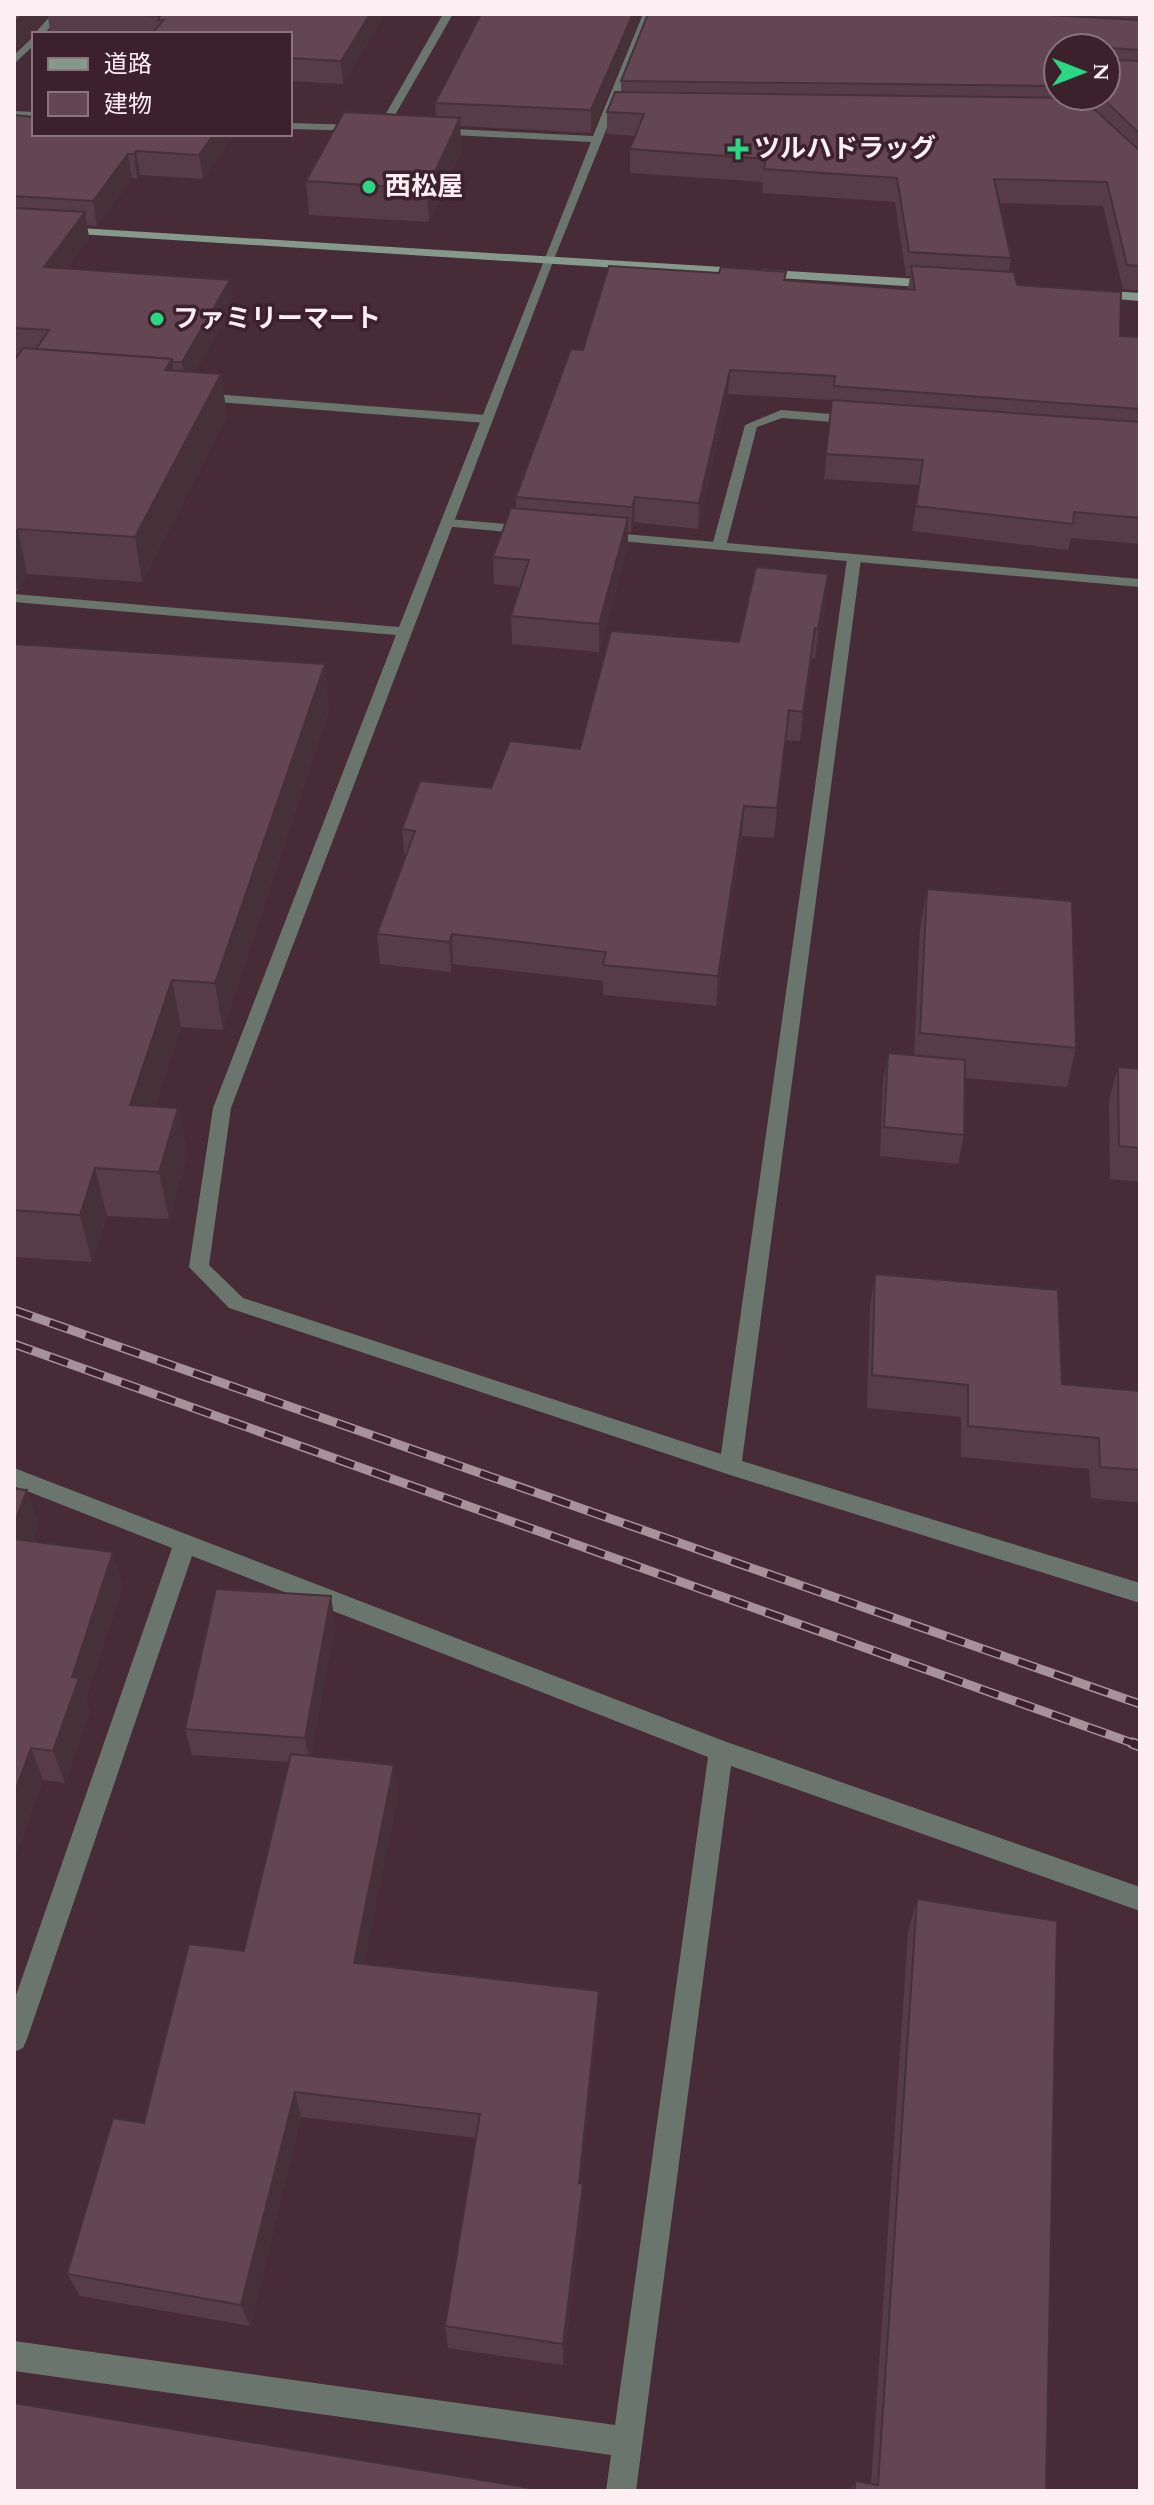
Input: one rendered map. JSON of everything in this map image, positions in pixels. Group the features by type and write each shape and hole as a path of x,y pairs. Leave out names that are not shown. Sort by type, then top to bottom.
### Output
{"street":[{"path":"41,32 57,14"},
{"path":"382,129 448,14"},
{"path":"648,14 619,110 597,139 548,259 222,1108 199,1267 236,1303 730,1466 1140,1593"},
{"path":"14,61 32,41"},
{"path":"292,126 397,129"},
{"path":"413,130 597,139"},
{"path":"14,227 953,285"},
{"path":"1078,293 1140,297"},
{"path":"187,396 486,419"},
{"path":"719,546 751,425 781,414 875,421"},
{"path":"448,523 538,530"},
{"path":"584,534 1140,583"},
{"path":"730,1466 854,559"},
{"path":"14,598 407,632"},
{"path":"14,1477 721,1751 1140,1899"},
{"path":"14,2039 185,1542"},
{"path":"621,2491 721,1751"},
{"path":"14,2356 627,2442"}],"building":[{"path":"14,14 23,14 14,23"},
{"path":"128,14 370,14 341,61 292,58 292,32 153,32 164,20 158,20 160,16"},
{"path":"481,14 633,14 591,110 435,103"},
{"path":"648,14 1030,14 1140,20 1140,50 1122,49 1122,32 1042,32 1042,86 621,81"},
{"path":"1122,60 1140,61 1140,134 1117,112 1122,112"},
{"path":"615,92 1042,97 1042,112 1097,112 1140,151 1140,266 1127,265 1107,182 994,179 1011,258 909,252 897,178 764,169 766,159 630,149 644,114 607,112"},
{"path":"344,112 460,118 427,189 306,181"},
{"path":"14,115 32,117 32,136 213,136 199,155 136,151 128,154 93,201 14,196"},
{"path":"14,208 85,212 44,267 230,280 182,362 36,349 49,330 14,328"},
{"path":"609,266 719,273 721,267 786,272 784,280 915,290 911,266 1014,272 1017,285 1121,292 1120,336 1140,337 1140,409 834,386 835,376 730,370 699,503 635,497 632,507 516,497 571,349 583,350"},
{"path":"23,348 172,359 165,370 221,374 135,537 18,529 14,535 14,361"},
{"path":"832,400 1140,422 1140,518 1074,512 1073,524 916,506 923,460 826,454"},
{"path":"511,508 628,518 599,624 511,616 529,560 493,557"},
{"path":"756,567 828,574 818,629 815,628 803,712 789,710 777,808 744,806 718,976 603,965 606,952 452,934 449,942 377,934 415,831 402,829 420,781 491,788 510,741 580,749 611,631 739,642"},
{"path":"14,644 325,664 215,983 172,980 130,1105 178,1108 159,1172 95,1168 80,1215 14,1210"},
{"path":"927,889 1072,901 1076,1048 920,1033"},
{"path":"888,1053 965,1060 964,1135 884,1127"},
{"path":"1118,1067 1140,1069 1140,1148 1119,1146"},
{"path":"875,1274 1058,1290 1062,1384 1140,1391 1140,1470 1100,1467 1099,1438 968,1426 968,1385 872,1375"},
{"path":"14,1489 27,1490 14,1524"},
{"path":"14,1539 113,1552 72,1677 79,1678 53,1751 31,1748 14,1794"},
{"path":"216,1589 331,1596 305,1738 185,1729"},
{"path":"291,1754 394,1765 354,1963 599,1991 579,2183 583,2184 563,2344 445,2326 480,2114 295,2092 241,2305 67,2274 113,2118 144,2123 189,1944 244,1951"},
{"path":"917,1899 1057,1921 1046,2491 855,2491 855,2481 878,2485"},
{"path":"14,2403 548,2491 14,2491"}],"railway":[{"path":"14,1310 1140,1704"},
{"path":"14,1344 1138,1745"},
{"path":"1132,1743 1140,1746"}],"place":[{"name":"ツルハドラッグ","path":"738,149"},
{"name":"西松屋","path":"369,187"},
{"name":"ファミリーマート","path":"157,319"}]}
